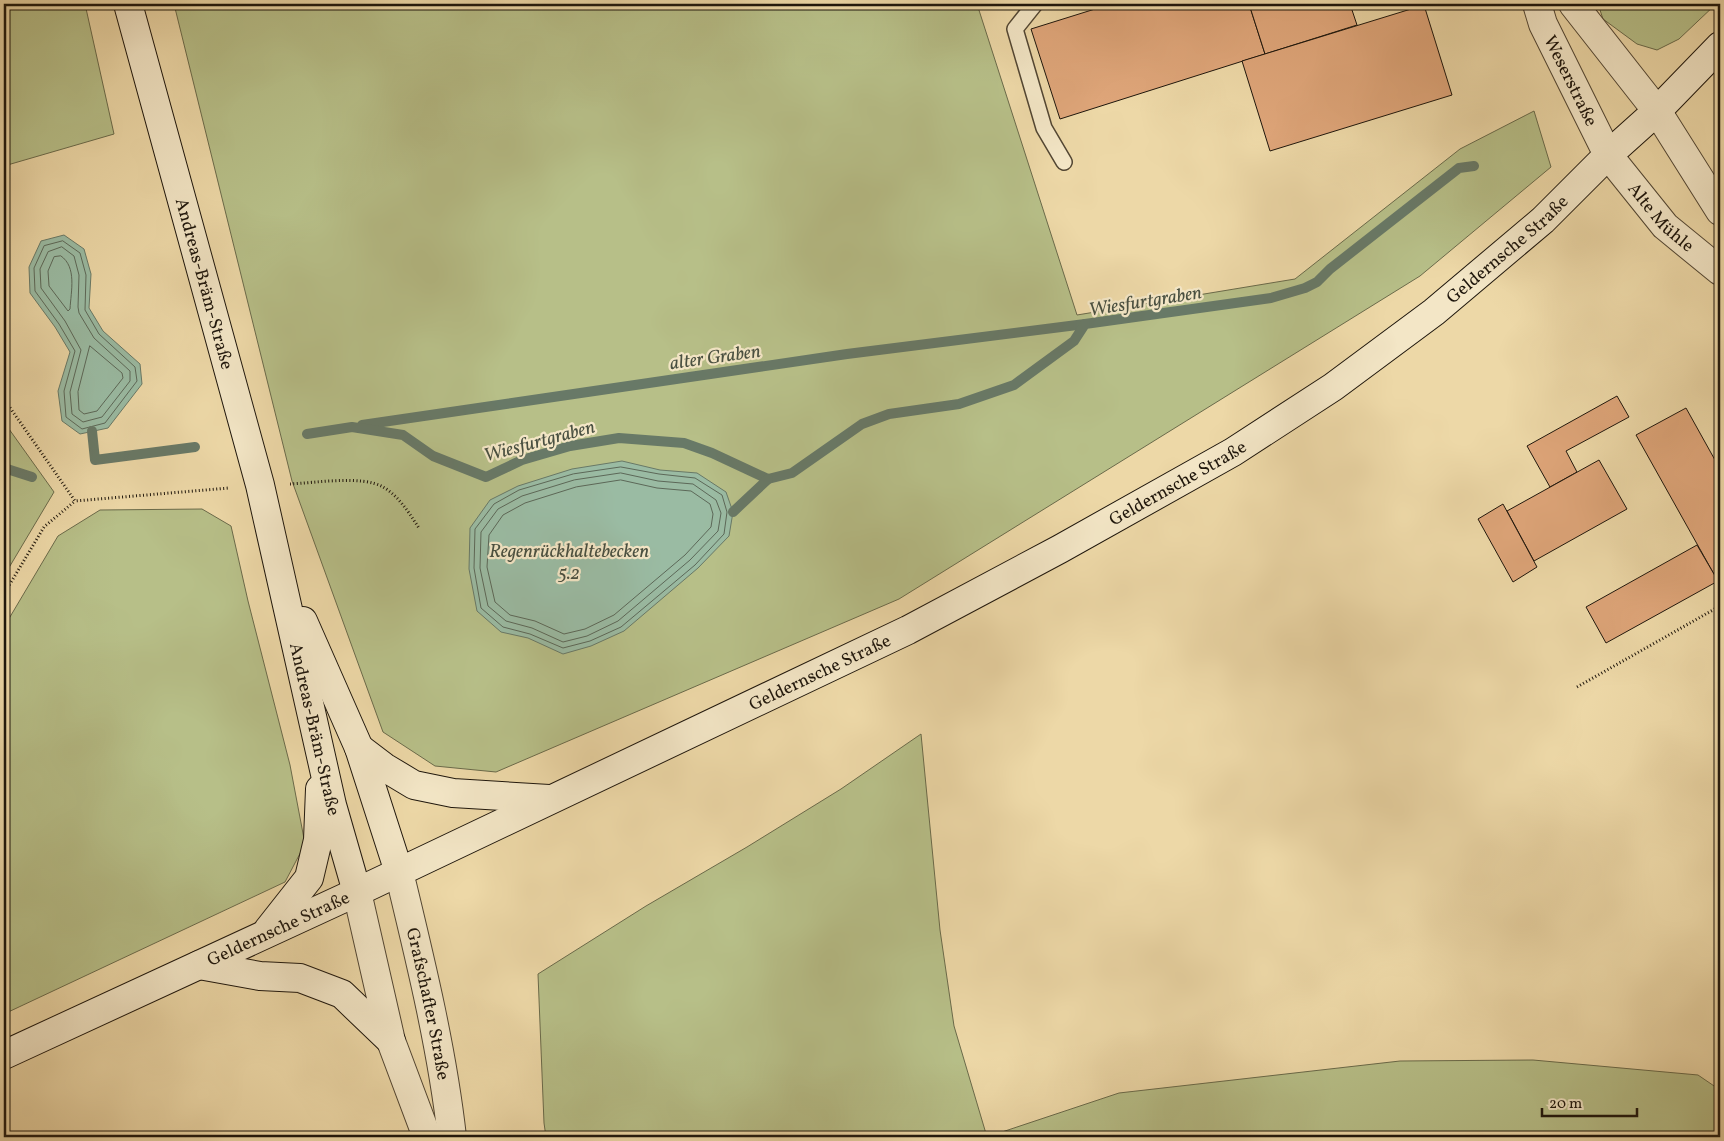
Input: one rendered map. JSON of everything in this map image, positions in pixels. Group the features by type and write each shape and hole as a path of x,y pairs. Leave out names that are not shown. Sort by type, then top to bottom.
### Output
{"main road":[{"name":"Andreas-Bräm-Straße","path":"128,4 260,485 332,805 357,892"},
{"name":"Weserstraße","path":"1537,4 1544,24 1608,155"},
{"path":"1573,4 1657,111 1720,211"},
{"name":"Geldernsche Straße","path":"4,1055 357,892 908,630 1060,549 1233,452 1333,387 1434,312 1543,220 1608,155 1657,111 1720,46"},
{"name":"Alte Mühle","path":"1608,155 1665,226 1720,271"},
{"name":"Andreas-Bräm-Straße","path":"278,565 359,748 399,872"},
{"name":"Geldernsche Straße","path":"359,748 384,768 414,785 453,794 553,799"},
{"path":"264,935 309,878 318,840 322,760"},
{"name":"Grafschafter Straße","path":"399,872 420,962 446,1090 452,1137"},
{"name":"Grafschafter Straße","path":"357,892 391,1041 427,1137"},
{"path":"199,965 260,976 300,978 342,994 391,1041"}],"lane":[{"path":"1035,4 1015,29 1044,128 1064,162"}],"path":[{"path":"4,399 75,501"},
{"path":"4,594 44,527 75,501 260,485 360,480 383,486 402,504 419,528"},
{"path":"1577,687 1720,606"}],"shaded area":[{"path":"4,4 85,4 114,134 4,166"},
{"path":"174,4 977,4 1077,315 1295,279 1460,149 1534,111 1551,167 1420,276 899,599 496,772 435,766 383,732 292,481"},
{"path":"1598,4 1716,4 1679,39 1657,50 1637,44 1603,19"},
{"path":"4,422 54,492 4,576"},
{"path":"202,509 231,526 290,765 305,844 285,882 4,1014 4,627 58,536 100,510"},
{"path":"921,734 940,930 954,1026 987,1137 546,1137 538,974 646,906 841,789"},
{"path":"1533,1060 1698,1075 1720,1090 1720,1137 987,1137 1119,1093 1400,1061"}],"water":[{"path":"64,235 84,249 91,274 89,308 103,331 140,364 142,384 108,428 80,434 62,421 58,391 70,352 55,327 30,293 29,267 41,241"},
{"name":"Regenrückhaltebecken 5.2","path":"622,461 660,470 697,473 726,492 733,512 729,536 698,568 624,631 591,646 563,654 528,638 501,632 477,611 469,569 470,528 490,500 518,486 572,469"}],"building":[{"path":"1111,4 1249,4 1265,54 1060,119 1031,29"},
{"path":"1249,4 1350,4 1357,25 1265,54"},
{"path":"1424,5 1452,95 1270,151 1242,61"},
{"path":"1617,396 1629,417 1566,451 1577,472 1550,487 1527,446"},
{"path":"1686,408 1720,469 1720,573 1715,576 1636,435"},
{"path":"1599,460 1627,509 1534,561 1507,511"},
{"path":"1503,504 1537,567 1513,582 1478,519"},
{"path":"1697,545 1718,581 1606,643 1586,607"}],"waterway":[{"name":"Wiesfurtgraben","path":"307,434 352,427 403,435 433,456 486,477 522,460 570,446 619,438 684,443 712,453 768,479 792,473 862,424 889,414 959,404 1014,385 1074,341 1085,324 1271,298 1305,288 1317,282 1330,269 1459,168 1474,166"},
{"name":"alter Graben","path":"362,425 847,354 1085,324"},
{"name":"Wiesfurtgraben","path":"92,431 95,460 195,447"},
{"name":"Wiesfurtgraben","path":"4,468 32,477"},
{"path":"733,512 768,479"}]}
